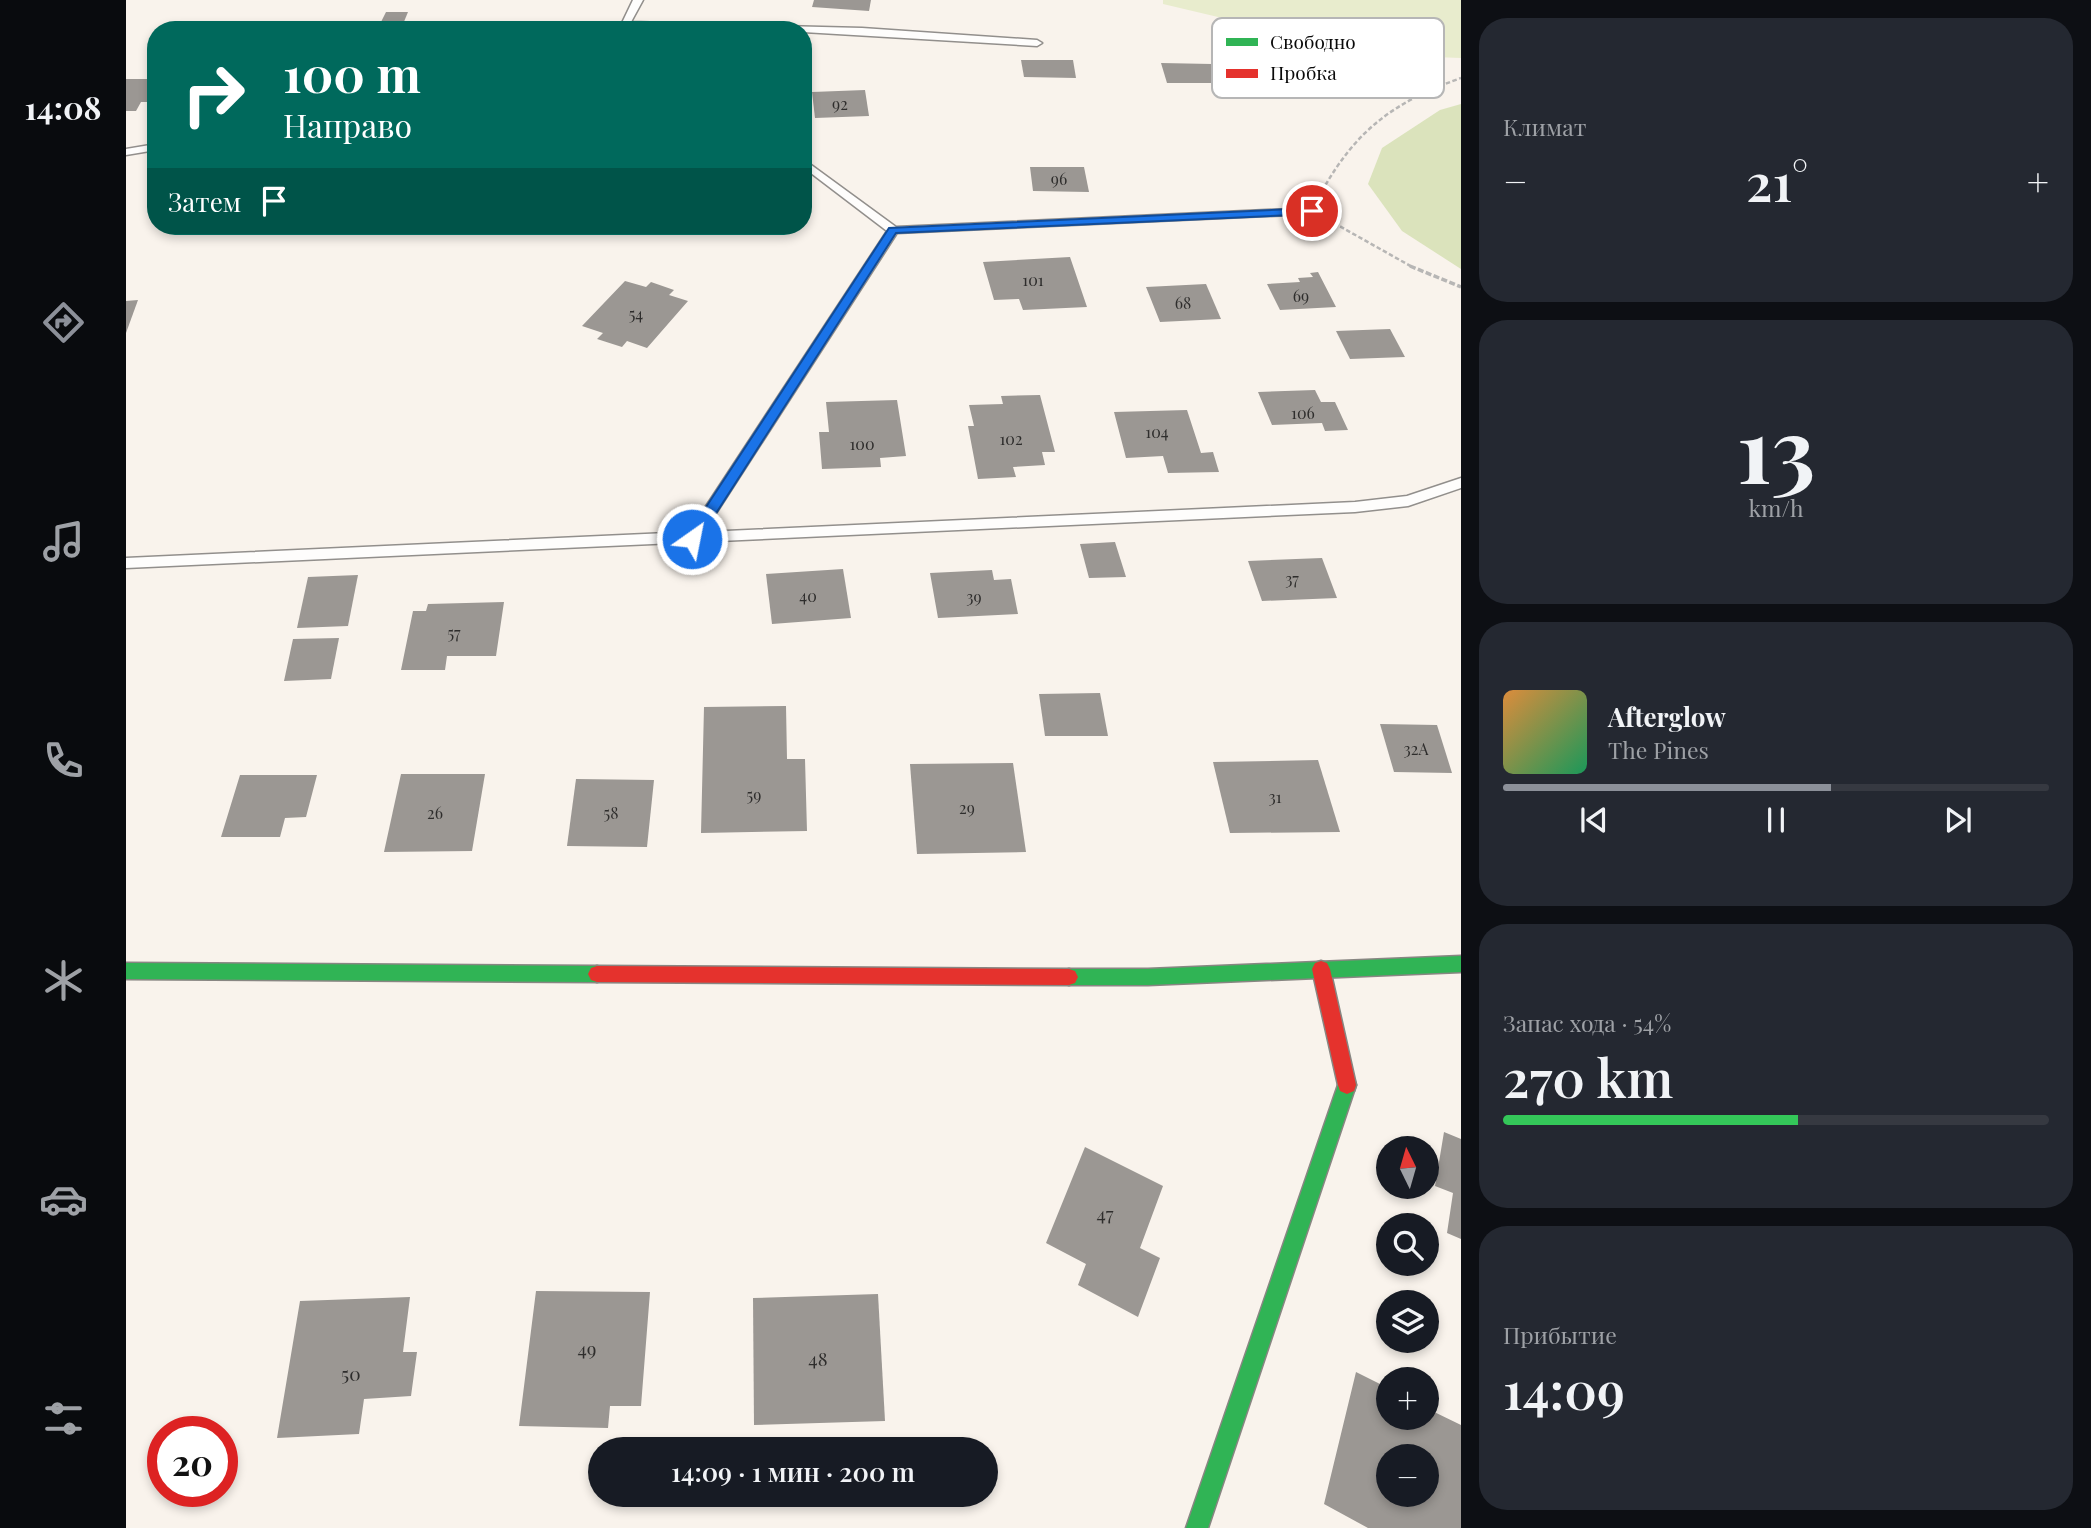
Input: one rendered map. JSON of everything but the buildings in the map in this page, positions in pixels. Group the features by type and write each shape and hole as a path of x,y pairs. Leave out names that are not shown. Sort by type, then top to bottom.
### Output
{"street":[{"path":"126,971 1148,977 1461,964"},
{"path":"1197,1528 1348,1081 1321,969"}],"lane":[{"path":"630,21 638,0"},
{"path":"812,30 1037,43"},
{"path":"126,152 147,148"},
{"path":"812,169 893,230 1312,211"},
{"path":"692,539 893,230"},
{"path":"126,563 1355,507 1408,501 1461,483"}],"path":[{"path":"1444,84 1461,78"},
{"path":"1409,98 1371,122 1333,170 1312,211 1409,266 1461,288"}],"green space":[{"path":"1163,0 1461,0 1461,58 1444,57 1444,18 1222,18 1163,4"},
{"path":"1461,104 1461,269 1402,231 1368,184 1382,148 1440,110"}],"traffic: fast":[{"path":"1069,977 1148,977 1461,964"},
{"path":"126,971 597,974"},
{"path":"1197,1528 1347,1085"}],"traffic: jam":[{"path":"1321,969 1347,1085"},
{"path":"597,974 1069,977"}],"route":[{"path":"692,539 893,230 1312,211"}]}
